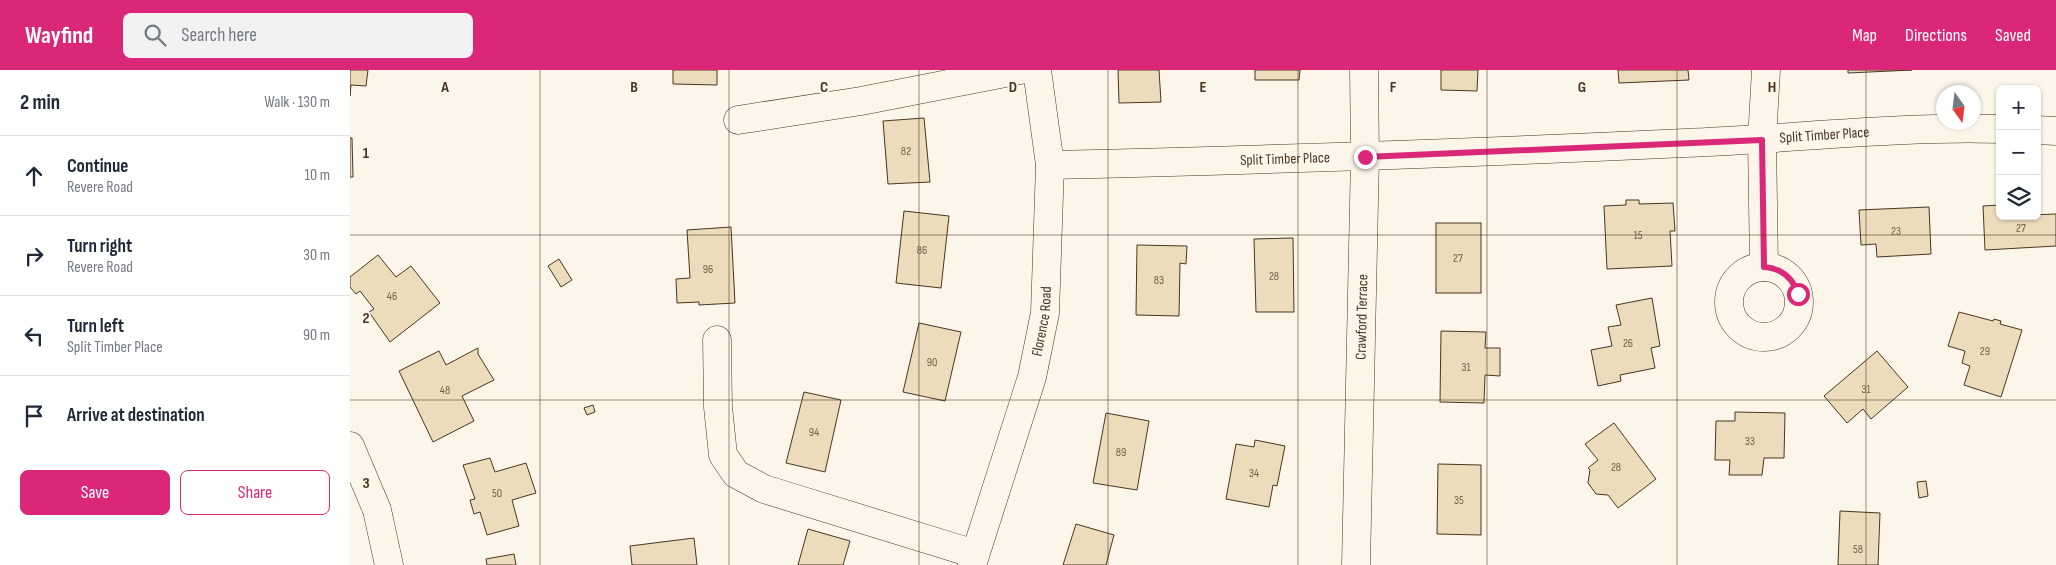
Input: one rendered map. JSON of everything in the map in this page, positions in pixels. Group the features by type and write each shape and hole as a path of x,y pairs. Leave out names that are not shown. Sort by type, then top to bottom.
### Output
{"street":[{"path":"738,120 861,101 1020,70"},
{"name":"Florence Road","path":"974,559 1034,368 1044,313 1050,165 1037,70"},
{"name":"Crawford Terrace","path":"1356,565 1365,157 1364,70"},
{"path":"1764,267 1762,140 1766,70"},
{"name":"Split Timber Place","path":"1050,165 1365,157 1762,140 1959,128 1996,129"},
{"path":"2041,130 2056,130"},
{"path":"717,340 718,407 723,455 736,474 764,489 974,559"},
{"path":"350,446 377,510 388,565"}],"building":[{"path":"350,70 368,70 366,86 351,85 350,96"},
{"path":"673,70 717,70 717,85 673,84"},
{"path":"1118,70 1159,70 1161,102 1119,103"},
{"path":"1255,70 1300,70 1299,80 1255,80"},
{"path":"1441,70 1478,70 1477,91 1441,90"},
{"path":"1618,70 1688,70 1689,80 1619,83"},
{"path":"1848,70 1912,70 1848,73"},
{"path":"924,118 930,182 888,184 883,121"},
{"path":"350,138 352,138 353,177 350,177"},
{"path":"1626,200 1639,200 1639,204 1673,203 1675,231 1670,231 1672,266 1607,269 1604,206 1626,205"},
{"path":"1996,205 1996,220 2041,220 2041,215 2056,214 2056,246 1985,250 1983,206"},
{"path":"1929,207 1931,254 1877,257 1876,244 1861,245 1859,210"},
{"path":"904,211 949,216 941,288 896,283"},
{"path":"1436,223 1481,223 1481,293 1436,293"},
{"path":"731,227 735,303 699,305 699,302 677,303 676,279 690,278 687,230"},
{"path":"1293,238 1294,312 1256,312 1254,239"},
{"path":"1137,245 1187,246 1186,264 1180,263 1179,316 1136,315"},
{"path":"378,255 396,277 411,266 440,303 390,342 369,312 374,309 360,291 356,294 350,287 350,277"},
{"path":"559,259 572,280 561,287 548,266"},
{"path":"1652,298 1660,346 1651,348 1655,368 1620,375 1621,381 1598,386 1591,350 1612,346 1608,327 1621,325 1616,305"},
{"path":"1959,312 1993,321 1994,319 2001,321 2000,324 2022,330 2001,397 1964,385 1970,366 1962,363 1965,351 1948,346"},
{"path":"919,323 961,332 945,401 903,392"},
{"path":"1441,331 1486,332 1485,348 1500,348 1500,376 1485,375 1484,403 1440,402"},
{"path":"478,348 478,354 494,380 462,396 474,421 433,442 399,371 439,351 446,365"},
{"path":"1877,351 1908,387 1871,419 1863,409 1847,423 1824,396"},
{"path":"804,392 841,400 825,472 786,463"},
{"path":"593,405 595,412 587,415 584,408"},
{"path":"1735,412 1785,413 1784,458 1764,458 1762,475 1729,475 1730,460 1715,460 1716,421 1735,421"},
{"path":"1106,413 1149,421 1137,490 1093,483"},
{"path":"1614,423 1656,479 1618,508 1608,495 1596,494 1588,483 1590,470 1588,468 1598,460 1585,444"},
{"path":"1255,440 1285,446 1277,486 1273,485 1269,507 1226,499 1236,444 1254,447"},
{"path":"490,458 495,472 526,463 536,493 512,500 519,526 487,535 480,512 474,514 470,500 475,499 463,465"},
{"path":"1438,464 1481,465 1481,535 1437,534"},
{"path":"1926,481 1928,496 1919,498 1917,482"},
{"path":"1840,511 1880,513 1878,565 1838,565"},
{"path":"1076,524 1114,535 1106,565 1063,565"},
{"path":"808,529 850,541 843,565 798,565"},
{"path":"694,538 697,565 632,565 630,546"},
{"path":"514,554 516,565 487,565 486,559"}],"route":[{"path":"1365,157 1762,140 1764,267 1771,267 1786,274 1796,287 1798,294"}]}
